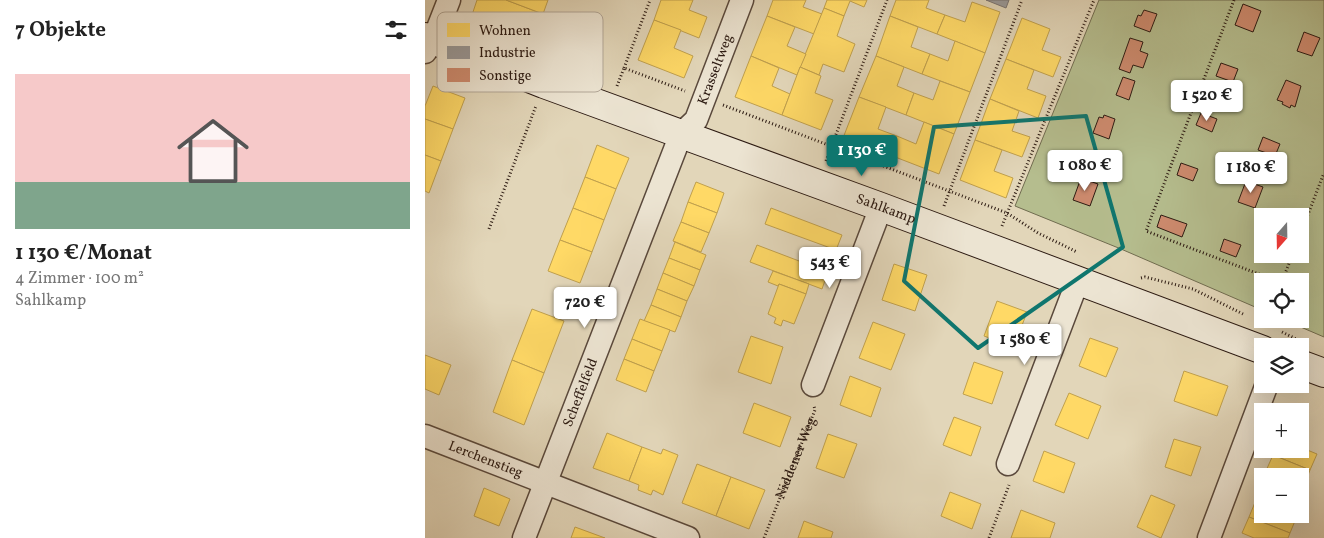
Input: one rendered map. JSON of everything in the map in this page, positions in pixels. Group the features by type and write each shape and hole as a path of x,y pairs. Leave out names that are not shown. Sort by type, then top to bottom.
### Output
{"street":[{"path":"443,12 449,0"},
{"name":"Krasseltweg","path":"681,134 696,120 742,0"},
{"path":"428,43 437,25"},
{"name":"Sahlkamp","path":"566,92 936,227 1254,347"},
{"name":"Scheffelfeld","path":"524,538 681,134"},
{"path":"813,386 881,207"},
{"path":"1008,464 1078,280"},
{"path":"1309,367 1324,373"},
{"path":"1209,538 1264,393"},
{"name":"Lerchenstieg","path":"425,436 688,538"}],"path":[{"path":"609,108 650,0"},
{"path":"818,184 887,0"},
{"path":"936,227 1022,0"},
{"path":"994,249 1094,0"},
{"path":"1234,0 1146,231 1256,273"},
{"path":"624,68 1007,213 1038,233 1081,254"},
{"path":"489,230 541,92"},
{"path":"1309,211 1324,173"},
{"name":"Niddener Weg","path":"764,538 815,410 813,386"},
{"path":"989,538 1009,488 1008,464"}],"highlighted area":[{"path":"1086,116 1123,247 978,348 904,281 934,127"}],"green space":[{"path":"1099,0 1324,0 1324,337 1303,328 1309,328 1309,273 1254,273 1254,307 1015,206"}],"building: Wohnen":[{"path":"477,0 506,0 538,12 473,12"},
{"path":"506,0 548,0 544,12 538,12"},
{"path":"661,0 693,0 689,10 707,17 699,38 654,20"},
{"path":"773,0 806,0 803,7 822,14 814,34 767,16"},
{"path":"827,0 867,0 864,7 850,1 844,16 824,8"},
{"path":"896,0 929,0 926,8 945,15 937,34 890,16"},
{"path":"972,2 1000,12 985,53 937,34 945,15 965,22"},
{"path":"824,8 844,16 837,36 855,44 844,72 823,64 819,75 800,67"},
{"path":"767,16 795,27 787,46 806,54 797,75 751,56"},
{"path":"890,16 918,27 911,47 930,54 922,74 876,56"},
{"path":"1022,18 1050,29 1042,50 1061,57 1053,77 1006,59"},
{"path":"654,20 681,30 674,48 693,56 684,78 638,60"},
{"path":"955,41 985,53 970,92 922,74 930,54 948,61"},
{"path":"751,56 779,68 772,86 790,94 782,115 735,97"},
{"path":"876,56 904,67 897,86 914,93 906,115 859,97"},
{"path":"1006,59 1034,70 1027,89 1046,96 1038,118 990,99"},
{"path":"800,67 821,76 815,93 833,100 821,130 782,115"},
{"path":"940,81 970,92 954,134 906,115 914,93 933,100"},
{"path":"433,86 437,88 437,92 449,92 465,98 453,129 425,119 425,106"},
{"path":"859,97 886,107 878,129 897,136 890,155 843,138"},
{"path":"990,99 1019,111 1012,131 1030,137 1022,157 975,140"},
{"path":"425,119 453,129 441,161 425,155"},
{"path":"924,122 954,134 939,174 890,155 897,136 916,144"},
{"path":"975,140 1002,150 994,171 1013,178 1006,198 960,180"},
{"path":"597,145 629,158 616,189 585,177"},
{"path":"425,155 441,161 429,193 425,191"},
{"path":"585,177 616,189 604,220 573,208"},
{"path":"696,182 724,193 717,213 688,202"},
{"path":"688,202 717,213 709,233 681,222"},
{"path":"573,208 604,220 592,252 560,240"},
{"path":"771,208 842,235 836,250 765,224"},
{"path":"681,222 709,233 701,252 673,241"},
{"path":"560,240 592,252 580,283 548,271"},
{"path":"675,242 706,255 700,270 669,258"},
{"path":"757,245 828,272 822,289 750,262"},
{"path":"669,258 700,270 694,286 663,273"},
{"path":"894,264 927,275 915,311 882,300"},
{"path":"773,271 809,284 806,294 768,282"},
{"path":"663,273 694,286 687,301 657,289"},
{"path":"779,284 806,294 794,324 783,320 781,326 774,323 776,318 768,314"},
{"path":"657,289 687,301 681,317 651,305"},
{"path":"997,301 1027,312 1014,347 984,336"},
{"path":"651,305 681,317 675,332 644,321"},
{"path":"532,309 564,321 544,373 512,360"},
{"path":"640,319 670,330 662,351 632,339"},
{"path":"873,322 905,334 891,370 859,358"},
{"path":"751,336 783,347 771,384 738,372"},
{"path":"1090,338 1118,348 1106,377 1079,366"},
{"path":"632,339 662,351 654,371 624,359"},
{"path":"425,355 451,365 439,395 425,389"},
{"path":"624,359 654,371 646,392 616,380"},
{"path":"512,360 544,373 524,425 493,412"},
{"path":"974,362 1003,372 992,404 963,394"},
{"path":"1184,371 1228,386 1217,416 1174,401"},
{"path":"850,376 881,388 871,417 840,405"},
{"path":"1069,393 1101,406 1088,439 1055,425"},
{"path":"754,403 791,417 780,447 743,433"},
{"path":"954,417 981,427 971,456 943,445"},
{"path":"607,433 642,447 629,481 593,468"},
{"path":"828,434 857,444 844,478 816,468"},
{"path":"1174,439 1201,447 1191,476 1165,467"},
{"path":"642,447 661,454 663,449 678,455 663,495 653,490 651,495 638,490 639,485 629,481"},
{"path":"1044,451 1075,463 1064,493 1033,481"},
{"path":"1309,451 1317,454 1310,470 1280,458 1309,458"},
{"path":"1272,458 1280,458 1305,468 1267,468"},
{"path":"697,464 731,477 716,516 682,503"},
{"path":"731,477 765,490 749,529 716,516"},
{"path":"484,488 510,499 499,526 474,516"},
{"path":"950,492 981,504 972,529 941,516"},
{"path":"1151,495 1175,505 1161,538 1137,527"},
{"path":"1254,505 1254,519 1249,517"},
{"path":"1021,510 1055,523 1050,538 1011,538"},
{"path":"1249,517 1254,519 1254,523 1264,523 1290,533 1288,538 1254,538 1242,533"},
{"path":"804,521 833,532 831,538 798,538"},
{"path":"1264,523 1294,523 1290,533"},
{"path":"575,527 605,538 571,538"}],"building: Industrie":[{"path":"986,0 1009,0 1006,8"}],"building: Sonstige":[{"path":"1243,4 1261,11 1253,32 1235,25"},
{"path":"1144,10 1157,14 1150,32 1134,26 1138,15 1141,16"},
{"path":"1304,32 1320,38 1312,56 1297,51"},
{"path":"1130,38 1143,42 1140,51 1148,54 1143,68 1133,65 1130,73 1119,69"},
{"path":"1221,63 1238,69 1233,82 1216,76"},
{"path":"1123,77 1135,81 1129,100 1116,95"},
{"path":"1286,80 1301,86 1295,107 1291,105 1290,108 1277,100"},
{"path":"1201,113 1217,119 1212,132 1196,125"},
{"path":"1104,115 1115,119 1109,139 1093,133 1099,117 1103,118"},
{"path":"1263,137 1280,144 1275,156 1258,150"},
{"path":"1094,153 1109,158 1102,176 1084,169 1087,160 1091,161"},
{"path":"1181,163 1198,169 1193,181 1177,175"},
{"path":"1081,178 1098,184 1090,206 1073,200"},
{"path":"1246,181 1263,187 1255,208 1238,202"},
{"path":"1161,215 1187,224 1182,237 1157,227"},
{"path":"1224,239 1241,245 1236,257 1220,251"}]}
